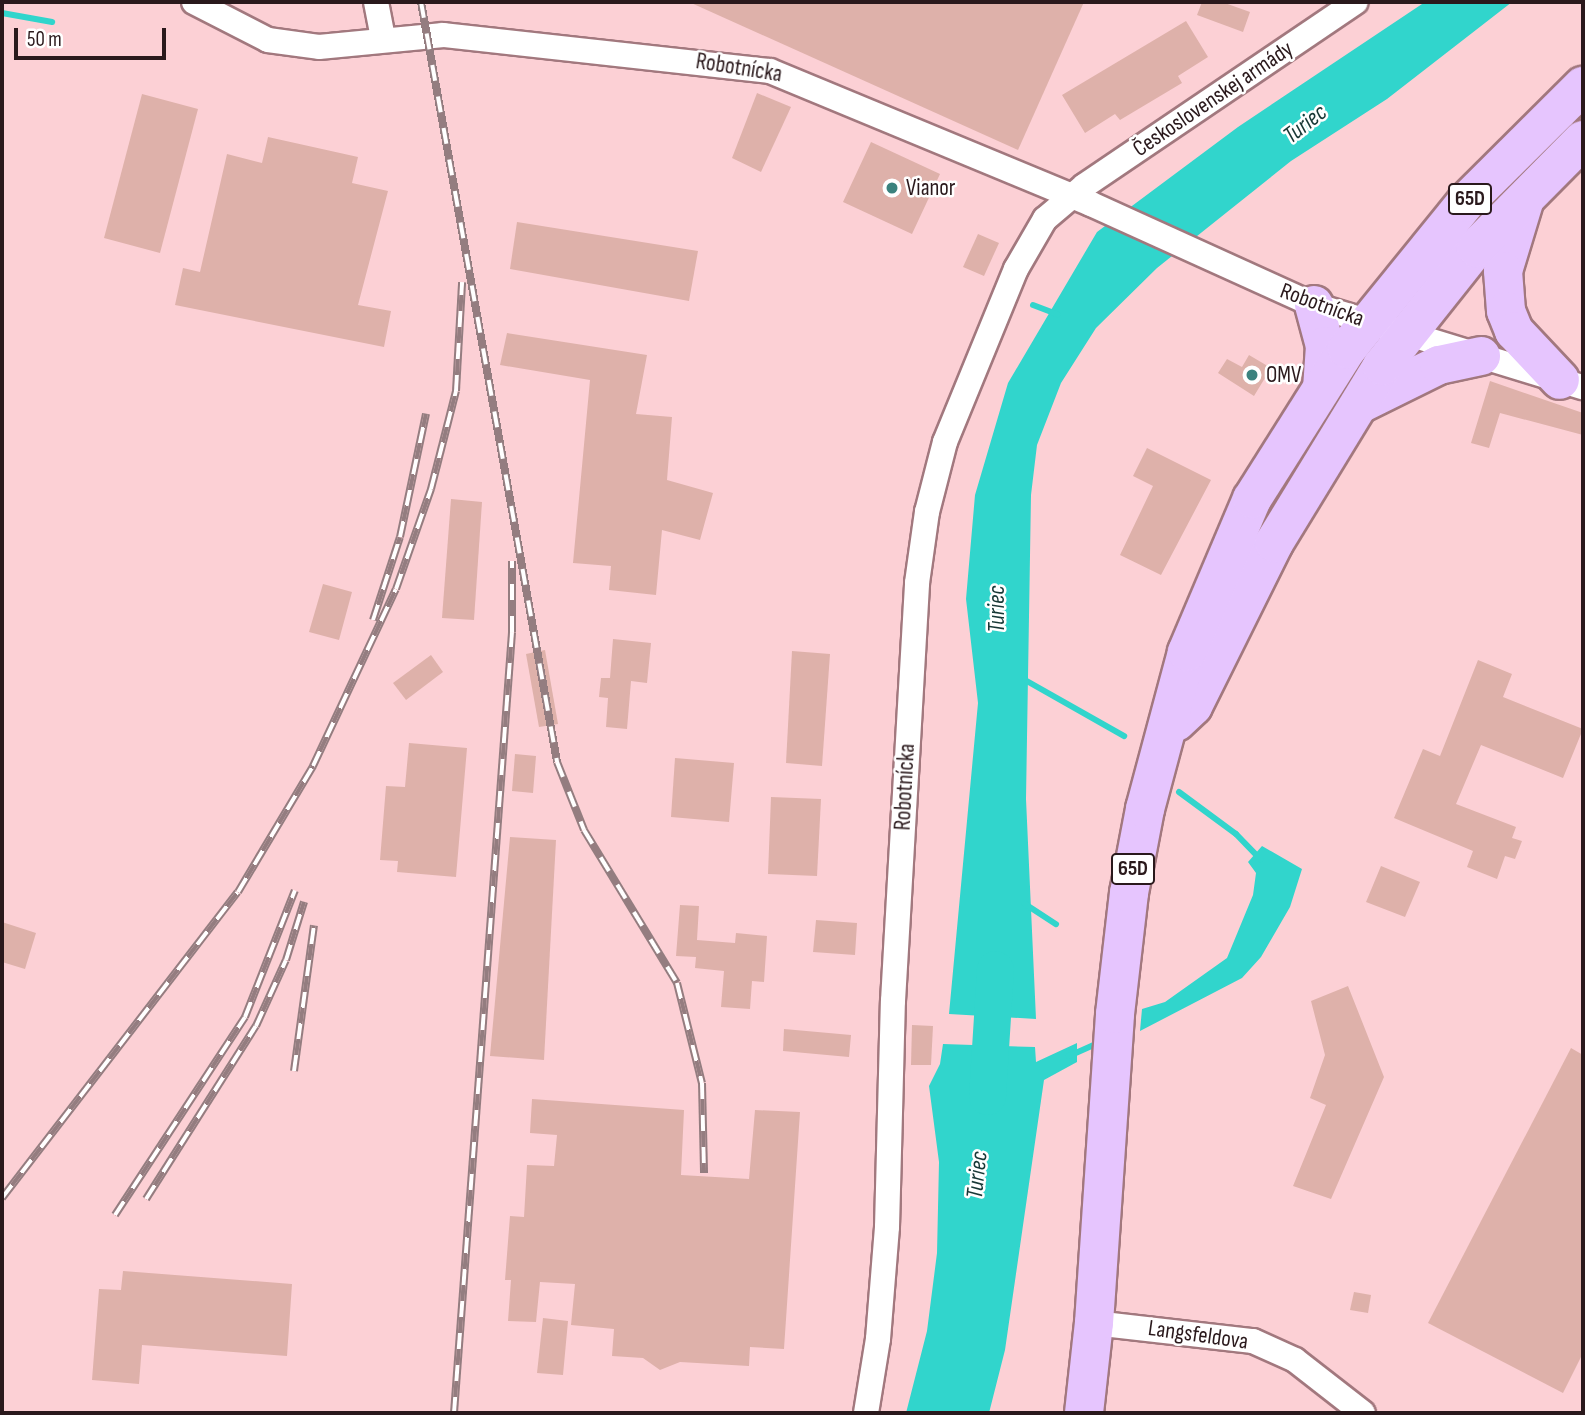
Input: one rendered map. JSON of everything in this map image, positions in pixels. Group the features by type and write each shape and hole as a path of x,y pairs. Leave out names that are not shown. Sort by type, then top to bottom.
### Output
{"main road":[{"name":"65D","path":"1084,1413 1094,1323 1113,1032 1135,855 1170,729 1173,699 1187,652 1227,550 1276,457 1322,385 1368,322 1466,202 1583,86"},
{"name":"65D","path":"1170,729 1193,706 1274,543 1355,407 1405,333 1526,196 1583,140"},
{"path":"1526,196 1503,271 1506,311 1514,331 1572,384"},
{"path":"1314,305 1325,346 1322,385"},
{"path":"1355,407 1439,365 1481,356"}],"street":[{"name":"Robotnícka","path":"194,2 268,40 318,47 383,38 443,35 770,71 1081,200 1314,305 1572,384"},
{"path":"376,2 383,38"},
{"name":"Československej armády","path":"1081,200 1356,2"},
{"name":"Robotnícka","path":"866,1413 878,1339 887,1227 912,648 927,512 957,410 1016,270 1045,219 1081,200"},
{"name":"Langsfeldova","path":"1094,1323 1253,1342 1295,1360 1363,1413"}],"shaded area":[{"path":"2,2 1583,2 1583,1413 2,1413"}],"water":[{"path":"1425,2 1512,2 1387,99 1291,161 1157,268 1096,328 1061,383 1037,445 1031,495 1026,799 1036,1019 949,1014 978,703 966,599 975,495 1008,383 1097,232 1238,127"},
{"path":"1262,846 1302,869 1290,907 1261,957 1242,978 1140,1031 1142,1009 1165,1002 1227,958 1253,895 1256,873 1248,862"},
{"path":"1077,1043 1077,1062 1044,1080 1005,1350 989,1413 906,1413 927,1331 937,1253 939,1162 929,1086 940,1064 943,1044 1035,1047 1036,1062"}],"building":[{"path":"689,2 1084,2 1018,150"},
{"path":"1202,2 1222,2 1250,12 1243,32 1197,15"},
{"path":"1186,21 1208,57 1178,76 1182,83 1120,120 1115,114 1085,133 1062,95"},
{"path":"757,93 791,107 761,172 732,158"},
{"path":"142,94 198,109 160,253 104,238"},
{"path":"268,137 358,157 352,183 388,191 358,305 391,311 384,347 175,305 183,268 200,272 227,154 262,163"},
{"name":"Vianor","path":"871,142 940,174 912,234 843,202"},
{"path":"517,222 698,251 689,301 510,269"},
{"path":"978,234 999,243 984,276 963,267"},
{"path":"507,333 647,355 636,414 672,417 667,480 713,493 700,540 662,530 656,595 609,590 611,566 573,563 590,380 500,365"},
{"name":"OMV","path":"1249,355 1271,368 1254,396 1218,373 1227,359 1242,367"},
{"path":"1490,381 1583,413 1583,435 1500,413 1489,448 1471,443"},
{"path":"1147,448 1211,480 1161,575 1120,555 1153,486 1133,476"},
{"path":"451,499 482,502 474,620 442,618"},
{"path":"323,584 352,592 339,640 309,632"},
{"path":"613,639 651,643 647,683 631,681 627,729 606,727 608,698 599,697 601,678 610,678"},
{"path":"545,650 558,724 539,727 526,654"},
{"path":"792,651 830,654 822,766 786,763"},
{"path":"431,655 443,672 406,700 393,683"},
{"path":"1478,660 1512,674 1503,697 1583,729 1563,778 1481,745 1456,804 1516,827 1512,838 1522,841 1515,859 1505,856 1497,879 1467,867 1473,851 1394,818 1423,749 1440,756"},
{"path":"409,743 467,748 456,877 397,872 398,861 380,860 386,786 405,787"},
{"path":"515,754 536,756 533,793 512,791"},
{"path":"675,758 734,763 729,822 671,817"},
{"path":"771,797 821,799 817,876 768,874"},
{"path":"510,837 556,840 544,1060 490,1056"},
{"path":"1381,866 1420,882 1405,917 1366,902"},
{"path":"680,905 699,906 697,940 735,943 736,933 767,936 764,982 752,981 750,1009 721,1007 724,971 695,968 696,957 676,956"},
{"path":"816,920 857,923 855,955 813,952"},
{"path":"2,922 36,933 25,969 2,962"},
{"path":"1348,986 1384,1077 1331,1199 1293,1186 1326,1105 1310,1098 1325,1055 1311,1001"},
{"path":"912,1025 933,1026 931,1065 911,1065"},
{"path":"784,1029 851,1035 849,1057 783,1051"},
{"path":"1571,1048 1583,1055 1583,1353 1563,1393 1428,1323"},
{"path":"532,1099 684,1110 681,1175 749,1179 755,1110 800,1112 784,1349 750,1347 749,1366 680,1362 660,1370 643,1358 612,1356 614,1329 571,1325 575,1284 540,1282 536,1322 508,1321 511,1280 505,1280 510,1216 524,1217 527,1165 554,1166 557,1135 530,1133"},
{"path":"123,1271 292,1284 287,1356 142,1345 139,1384 92,1380 99,1289 121,1290"},
{"path":"1354,1292 1371,1295 1368,1313 1350,1310"},
{"path":"543,1318 568,1321 563,1375 537,1373"}],"waterway":[{"path":"2,13 52,22"},
{"path":"1033,305 1057,314"},
{"path":"1025,680 1124,736"},
{"path":"1179,792 1236,834 1260,859"},
{"path":"1025,904 1056,924"},
{"name":"Turiec","path":"987,1096 995,969"},
{"path":"1069,1056 1101,1042"}],"railway":[{"path":"421,2 557,762 584,830 677,983 702,1083 704,1173"},
{"path":"2,1198 238,892 313,766 396,589 431,489 456,391 462,282"},
{"path":"373,620 400,537 426,414"},
{"path":"454,1413 512,632 512,561"},
{"path":"115,1215 245,1017 295,890"},
{"path":"146,1199 256,1026 286,960 304,902"},
{"path":"294,1071 314,925"}],"place":[{"name":"Vianor","path":"892,188"},
{"name":"OMV","path":"1252,375"}]}
